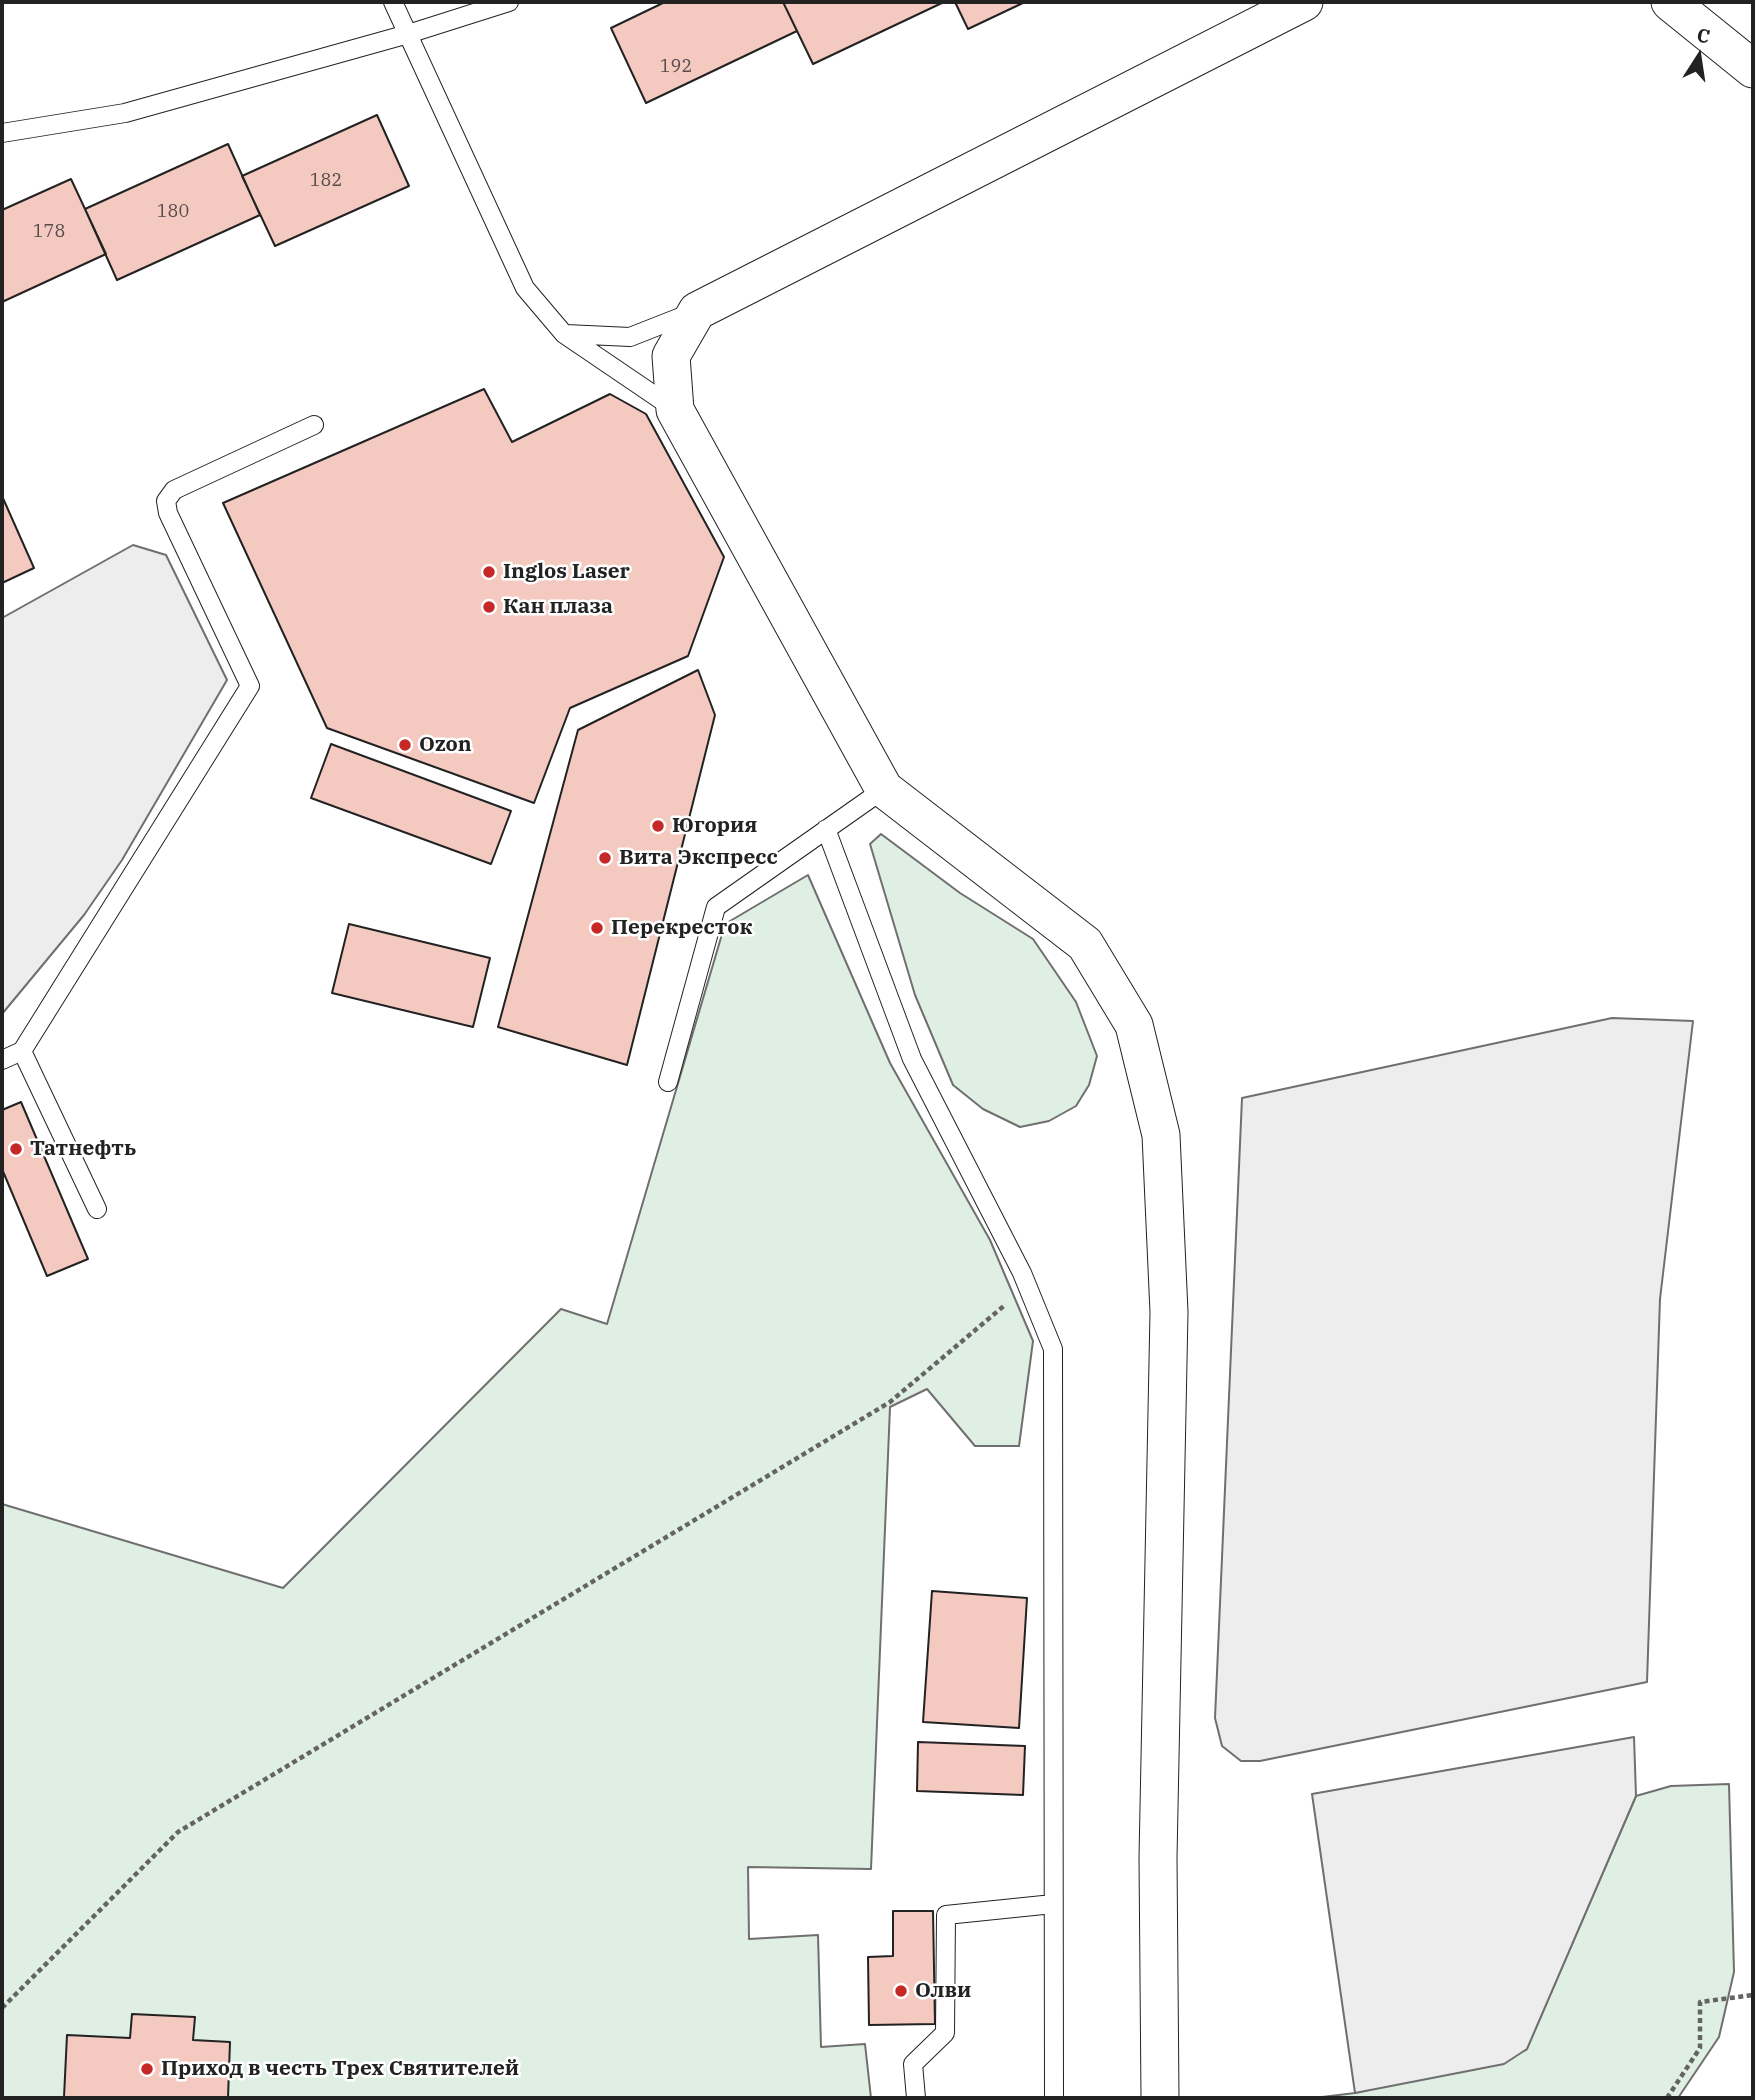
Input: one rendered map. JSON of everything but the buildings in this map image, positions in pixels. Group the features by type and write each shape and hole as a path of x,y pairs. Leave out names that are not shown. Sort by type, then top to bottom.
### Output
{"street":[{"path":"1160,2098 1158,1857 1169,1312 1161,1135 1134,1025 1085,944 884,789 675,410 671,356 697,311 1304,2"},
{"path":"1670,2 1753,69"}],"lane":[{"path":"393,2 525,288 564,334 675,410"},
{"path":"2,133 125,113 408,34 509,2"},
{"path":"564,334 630,337 697,311"},
{"path":"2,1060 22,1051 250,686 168,513 166,501 174,490 314,425"},
{"path":"668,1082 716,907 884,789"},
{"path":"826,830 912,1059 1028,1286 1052,1349 1054,2098"},
{"path":"22,1051 97,1209"},
{"path":"916,2098 913,2064 945,2033 946,1915 1053,1904"}],"path":[{"path":"2,2008 178,1832 890,1402 1028,1286"},
{"path":"1667,2098 1700,2048 1700,2002 1753,1995"}],"green space":[{"path":"881,834 960,893 1033,939 1076,1002 1097,1056 1089,1085 1076,1106 1049,1121 1020,1127 983,1109 953,1085 915,995 870,844"},
{"path":"808,875 890,1063 990,1240 1033,1341 1019,1446 975,1446 927,1389 890,1407 871,1869 748,1867 749,1939 818,1935 821,2047 865,2044 871,2098 2,2098 2,1504 283,1588 561,1309 607,1324 725,924"},
{"path":"1729,1784 1734,1972 1719,2037 1678,2098 1314,2098 1355,2093 1526,2050 1636,1796 1671,1786"}],"shaded area":[{"path":"133,545 166,555 227,680 122,860 84,915 2,1014 2,618"},
{"path":"1612,1018 1693,1021 1660,1299 1647,1682 1260,1761 1241,1761 1222,1746 1215,1718 1242,1098"},
{"path":"1634,1737 1636,1796 1527,2049 1504,2064 1355,2093 1312,1794"}],"place":[{"name":"Inglos Laser","path":"489,572"},
{"name":"Кан плаза","path":"489,607"},
{"name":"Ozon","path":"405,745"},
{"name":"Югория","path":"658,826"},
{"name":"Вита Экспресс","path":"605,858"},
{"name":"Перекресток","path":"597,928"},
{"name":"Татнефть","path":"16,1149"},
{"name":"Олви","path":"901,1991"},
{"name":"Приход в честь Трех Святителей","path":"147,2069"}]}
